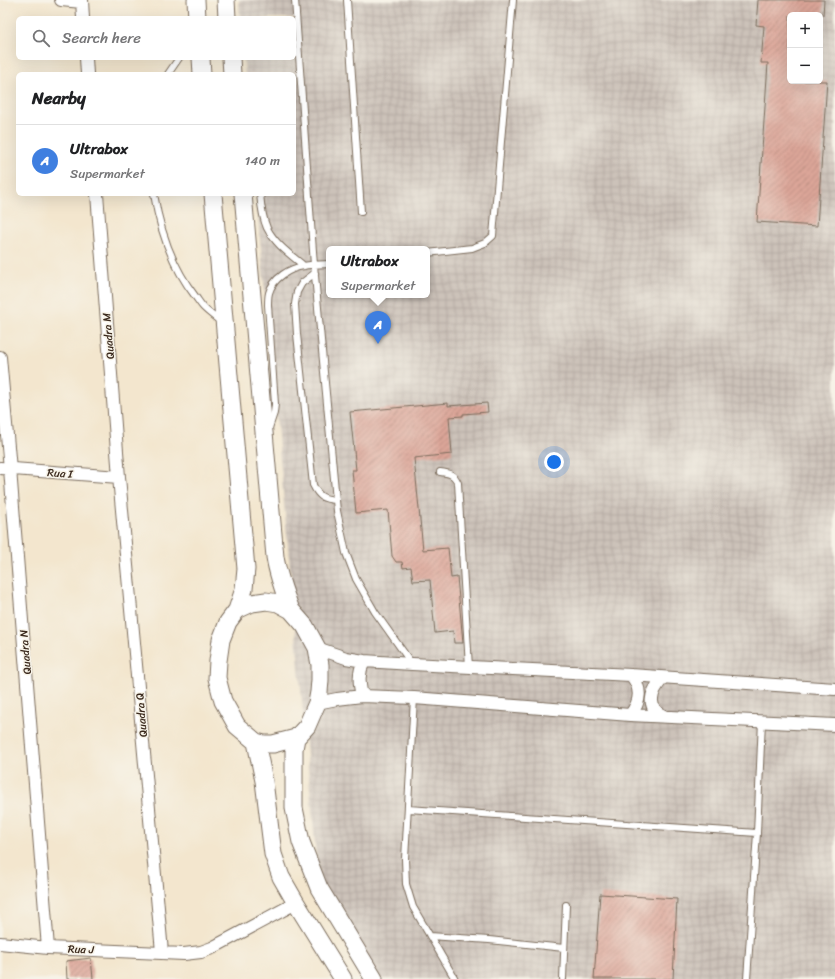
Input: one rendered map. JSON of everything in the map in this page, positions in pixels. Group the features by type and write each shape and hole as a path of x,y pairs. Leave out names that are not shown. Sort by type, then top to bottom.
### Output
{"main road":[{"path":"196,0 197,16"},
{"path":"226,0 228,16"},
{"path":"201,60 202,72"},
{"path":"231,60 232,72"},
{"path":"213,196 246,569 244,588 237,610 228,622 222,640 218,661 218,678 223,701 237,726 256,742 273,744 296,738"},
{"path":"243,196 277,572 290,610"},
{"path":"237,610 252,603 266,601 278,603 290,610 305,626 317,648 320,665 317,703 307,726 296,738 294,748 294,808 301,842 319,888 374,979"},
{"path":"256,742 264,781 273,854 281,877 343,979"}],"street":[{"path":"61,0 82,1 83,16"},
{"path":"86,60 87,72"},
{"name":"Quadra M","path":"97,196 119,477"},
{"name":"Quadra N","path":"0,357 5,468 48,948"},
{"name":"Rua I","path":"5,468 119,477"},
{"name":"Quadra Q","path":"119,477 162,952"},
{"path":"317,648 346,658 364,661 631,675 835,689"},
{"path":"362,696 359,678 360,668 364,661"},
{"path":"630,715 636,707 638,698 637,682 631,675"},
{"path":"663,678 652,696 652,703 655,710 664,716"},
{"path":"317,703 362,696 414,698 630,715 835,725"},
{"name":"Rua J","path":"0,943 48,948 184,954 201,952 212,948 296,903"}],"lane":[{"path":"295,0 314,265 337,511 346,553 356,578 375,612 412,664"},
{"path":"347,0 361,212"},
{"path":"430,253 472,248 485,242 493,236 513,0"},
{"path":"169,72 178,60"},
{"path":"154,196 156,210 166,245 177,268 189,288 204,308 224,325"},
{"path":"260,196 262,213 267,228 285,251 304,266"},
{"path":"264,438 272,421 275,404 268,305 269,292 274,283 282,275 291,270 304,266 326,264"},
{"path":"315,273 302,283 297,292 295,304 297,334 313,485 316,492 321,497 336,500"},
{"path":"440,472 449,473 456,477 458,483 469,667"},
{"path":"414,698 405,859 406,884 413,907 455,979"},
{"path":"747,979 757,833 762,721"},
{"path":"408,809 757,833"},
{"path":"563,979 566,905"},
{"path":"430,936 489,940 564,948"}],"shaded area":[{"path":"239,0 835,0 835,979 370,979 319,888 256,196 296,196 296,72 245,72 244,60 296,60 296,16 240,16"}],"building":[{"path":"758,0 824,0 823,15 823,12 787,12 787,84 823,84 823,81 827,81 817,226 757,222 768,63 761,63 764,26 756,25"},
{"path":"448,403 448,406 487,403 488,412 449,417 452,454 414,458 423,550 448,548 451,578 457,577 463,643 454,643 453,631 435,633 430,580 413,581 411,567 403,568 402,562 396,562 392,556 388,510 356,513 352,470 356,470 350,412"},
{"path":"600,894 677,899 673,979 594,979"},
{"path":"91,958 93,979 67,979 66,961"}],"place":[{"name":"Ultrabox","path":"378,344"}]}
